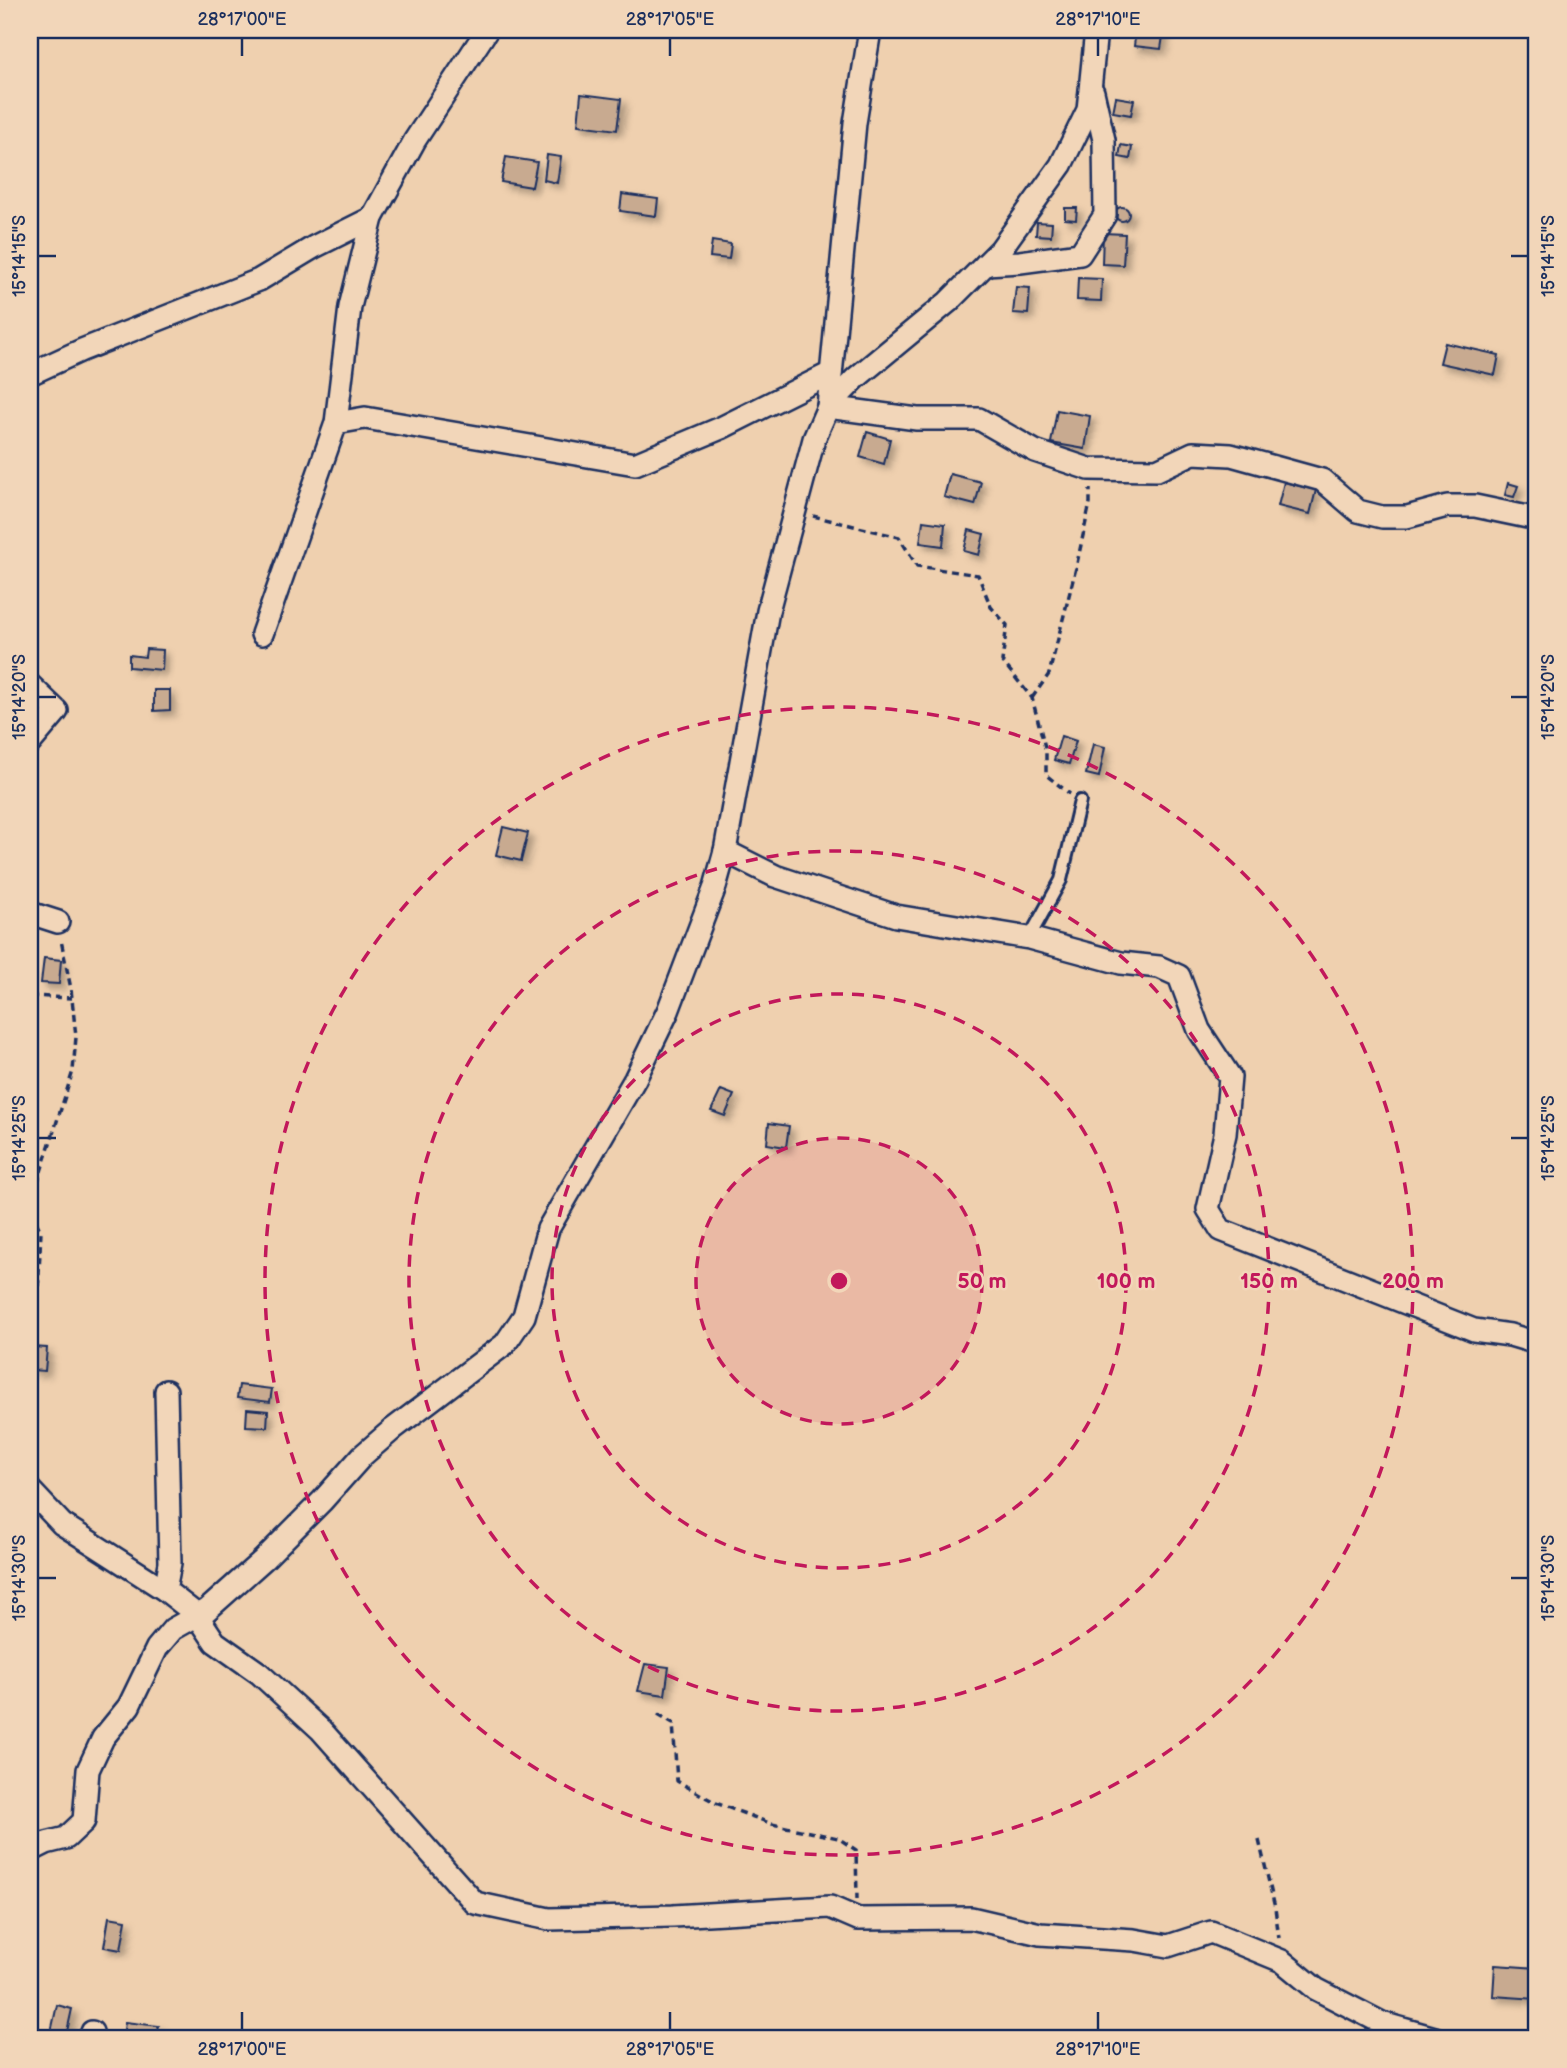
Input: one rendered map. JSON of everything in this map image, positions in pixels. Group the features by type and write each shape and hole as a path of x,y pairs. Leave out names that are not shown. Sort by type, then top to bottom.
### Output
{"street":[{"path":"262,634 336,424 350,307 372,218 415,140 487,30"},
{"path":"30,1851 66,1838 84,1821 88,1770 103,1738 129,1706 157,1648 173,1629 207,1610 263,1560 363,1455 393,1429 505,1344 524,1316 548,1228 635,1079 668,1011 715,887 725,850 768,611 814,439 828,407 855,123 870,30"},
{"path":"828,407 856,378 948,302 1000,250 1061,166 1088,110 1096,30"},
{"path":"986,264 1080,254 1105,215 1104,140 1091,84"},
{"path":"30,374 82,349 259,280 314,247 372,218"},
{"path":"336,424 365,418 635,464 721,428 831,373"},
{"path":"828,407 917,419 979,419 1035,451 1089,470 1157,470 1193,453 1231,455 1322,480 1358,511 1382,517 1406,517 1447,506 1475,506 1537,519"},
{"path":"30,685 57,711 30,743"},
{"path":"725,850 775,876 896,916 1029,938 1121,963 1159,967 1179,976 1199,1030 1230,1077 1225,1134 1208,1209 1221,1230 1474,1330 1510,1335 1537,1343"},
{"path":"30,913 58,922"},
{"path":"165,1590 170,1563 166,1391"},
{"path":"30,1490 62,1524 165,1590 197,1615 215,1642 259,1673 321,1730 475,1903 549,1919 673,1916 830,1907 858,1919 971,1918 1040,1934 1135,1940 1168,1946 1211,1932 1282,1961 1316,1989 1382,2023 1435,2038"}],"lane":[{"path":"1029,938 1061,880 1080,801"}],"path":[{"path":"1032,698 1048,674 1064,614 1090,503 1089,470"},
{"path":"794,512 899,537 917,566 978,575 990,607 1007,625 1002,661 1032,698 1046,751 1046,775 1080,801"},
{"path":"36,1334 41,1231 30,1209 73,1071 76,1037 58,922"},
{"path":"30,996 72,998"},
{"path":"659,1714 673,1723 677,1781 716,1802 772,1824 838,1838 856,1850 858,1919"},
{"path":"1259,1840 1275,1908 1282,1961"}],"building":[{"path":"1136,30 1164,30 1161,49 1134,46"},
{"path":"581,94 621,99 617,130 578,125"},
{"path":"1116,97 1134,100 1131,115 1113,112"},
{"path":"1121,145 1132,147 1130,159 1119,157"},
{"path":"547,155 561,157 557,183 544,180"},
{"path":"506,157 537,162 532,187 501,182"},
{"path":"622,194 658,199 656,216 620,211"},
{"path":"1122,207 1127,209 1127,219 1122,221 1117,219 1115,214 1117,209"},
{"path":"1065,208 1077,208 1076,220 1065,219"},
{"path":"1037,222 1052,223 1051,236 1036,235"},
{"path":"1103,233 1125,234 1123,265 1102,264"},
{"path":"712,241 731,244 729,259 710,257"},
{"path":"1078,278 1102,279 1101,301 1077,300"},
{"path":"1016,287 1030,288 1028,314 1013,313"},
{"path":"1445,343 1499,355 1495,375 1440,363"},
{"path":"1057,410 1090,416 1085,449 1051,443"},
{"path":"867,432 890,439 884,464 860,457"},
{"path":"950,474 981,482 975,505 944,497"},
{"path":"1284,482 1316,490 1310,514 1278,506"},
{"path":"1508,483 1518,486 1514,497 1505,495"},
{"path":"923,521 945,524 943,546 920,543"},
{"path":"969,530 984,534 979,555 964,551"},
{"path":"146,649 163,650 162,670 129,667 129,655 145,657"},
{"path":"154,690 170,690 170,710 154,711"},
{"path":"1061,736 1076,741 1069,764 1054,760"},
{"path":"1093,744 1105,747 1099,777 1086,774"},
{"path":"503,827 528,833 521,861 496,855"},
{"path":"44,958 61,960 59,984 41,983"},
{"path":"721,1090 734,1095 725,1116 711,1111"},
{"path":"769,1123 789,1126 786,1147 767,1144"},
{"path":"32,1347 47,1348 45,1371 31,1370"},
{"path":"239,1385 272,1389 270,1402 237,1398"},
{"path":"247,1409 268,1411 267,1427 246,1426"},
{"path":"645,1664 669,1667 665,1695 638,1691"},
{"path":"109,1917 126,1920 121,1950 104,1947"},
{"path":"1495,1965 1537,1968 1537,1999 1493,1996"},
{"path":"57,2005 72,2009 66,2036 51,2032"},
{"path":"125,2022 159,2026 157,2038 123,2038"}]}
